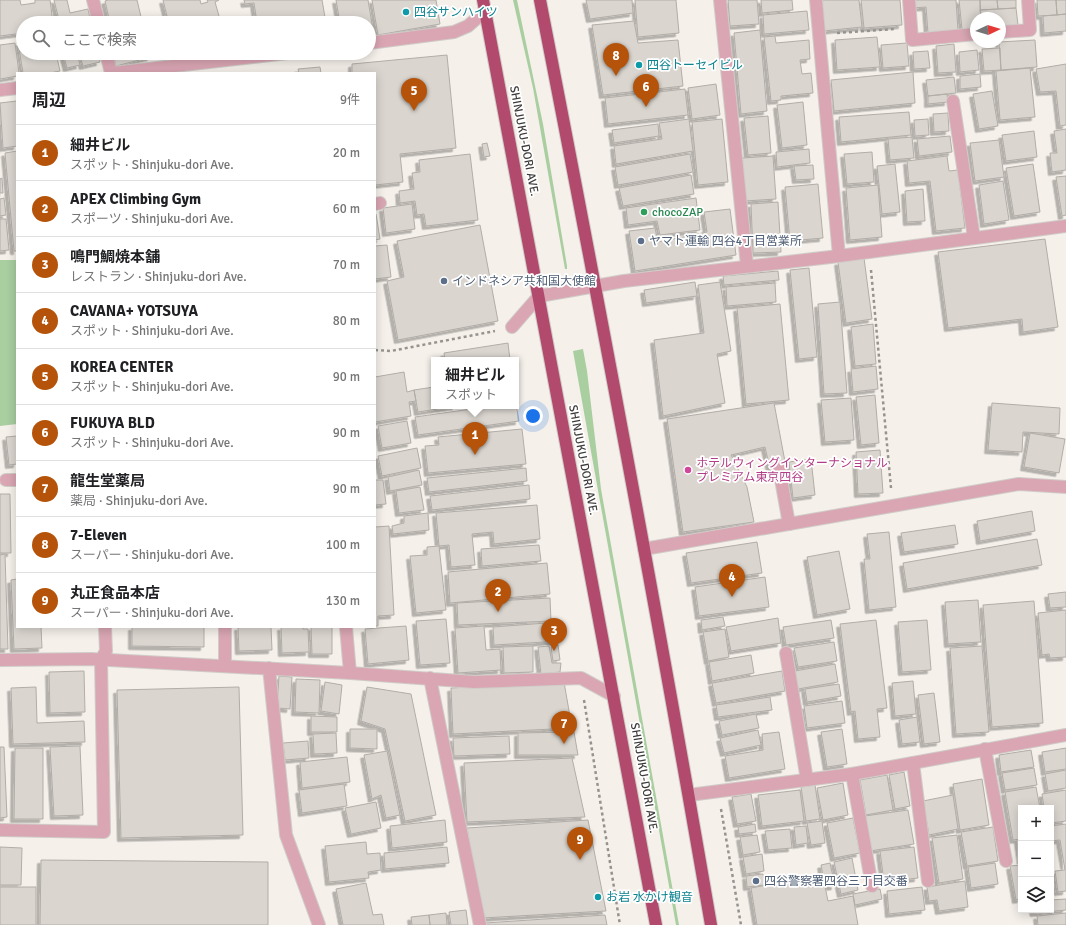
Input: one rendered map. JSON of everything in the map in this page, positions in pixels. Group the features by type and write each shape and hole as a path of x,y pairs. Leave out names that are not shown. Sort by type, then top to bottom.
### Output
{"highway":[{"path":"540,0 644,549 711,925"},
{"name":"SHINJUKU-DORI AVE.","path":"484,6 656,925"}],"street":[{"path":"93,0 97,16"},
{"path":"720,0 747,266"},
{"path":"816,0 839,256"},
{"path":"909,0 912,40 970,35"},
{"path":"1006,32 1030,30 1028,0"},
{"path":"376,42 454,32 468,26 484,6"},
{"path":"108,60 112,72"},
{"path":"121,72 226,60"},
{"path":"0,90 16,88"},
{"path":"953,101 974,238"},
{"path":"512,327 538,296 624,281 839,256 1066,226"},
{"path":"779,468 789,524"},
{"path":"644,549 1019,484 1066,487"},
{"path":"0,830 104,832 100,660 106,651 105,628"},
{"path":"225,628 225,666"},
{"path":"346,628 350,673"},
{"path":"786,653 807,780"},
{"path":"0,660 91,659 269,668 474,682 581,678 614,696"},
{"path":"269,668 286,835 319,925"},
{"path":"430,678 480,925"},
{"path":"689,795 852,774 1066,735"},
{"path":"985,749 1006,861"},
{"path":"913,763 928,881"},
{"path":"852,774 872,886"}],"path":[{"path":"818,35 911,28"},
{"path":"869,252 893,506"},
{"path":"376,350 391,351 512,327"},
{"path":"581,678 620,925"},
{"path":"718,792 741,925"}],"green space":[{"path":"513,0 517,0 543,124 567,269 565,269 533,88"},
{"path":"0,260 16,260 16,424 0,426"},
{"path":"583,349 601,489 679,925 676,925 573,351"}],"building":[{"path":"0,0 20,0 21,5 35,3 35,0 50,0 52,16 16,16 16,34 0,36"},
{"path":"54,0 67,0 70,13 88,9 90,16 58,16"},
{"path":"137,0 141,16 108,16 105,1"},
{"path":"163,0 200,0 201,4 208,2 207,0 219,0 215,2 219,16 167,16"},
{"path":"244,0 322,0 325,16 256,16 254,3 245,4"},
{"path":"336,0 368,0 371,16 339,16"},
{"name":"四谷サンハイツ","path":"372,0 436,0 440,24 378,35 376,16 375,16"},
{"path":"586,0 632,0 633,13 590,19"},
{"path":"635,0 676,0 679,33 638,37"},
{"path":"728,0 757,0 759,24 730,26"},
{"path":"761,0 792,0 793,10 762,13"},
{"path":"821,0 859,0 862,27 823,31"},
{"path":"861,0 900,0 902,25 864,28"},
{"path":"912,0 956,0 958,31 928,33 926,7 913,8"},
{"path":"959,0 980,0 981,12 970,12 970,28 962,29"},
{"path":"980,0 997,0 998,9 980,10"},
{"path":"997,0 1016,0 1016,8 998,9"},
{"path":"1037,0 1056,0 1057,15 1038,16"},
{"path":"1056,0 1066,0 1066,14 1057,15"},
{"path":"1016,8 1018,25 1006,26 1006,12 980,12 980,10"},
{"path":"807,11 809,30 764,34 763,15"},
{"path":"1066,14 1066,31 1044,33 1043,16"},
{"name":"四谷トーセイビル","path":"634,21 638,43 678,40 683,86 603,95 592,25"},
{"path":"760,30 767,111 741,114 734,33"},
{"path":"775,36 776,43 809,40 810,59 800,60 802,74 811,73 813,93 781,96 781,100 771,101 764,37"},
{"path":"877,37 880,67 837,70 835,40"},
{"path":"1035,40 1037,67 1001,70 999,48 1006,48 1006,42"},
{"path":"15,43 16,60 17,60 19,72 16,72 16,76 0,79 0,45"},
{"path":"907,43 909,66 883,68 881,45"},
{"path":"954,44 956,72 938,73 936,46"},
{"path":"1000,48 1001,70 984,71 982,49"},
{"path":"977,50 979,70 960,72 959,52"},
{"path":"928,51 930,68 914,69 913,52"},
{"path":"447,55 456,148 400,154 403,182 376,185 376,72 352,72 352,64"},
{"path":"21,60 58,60 60,71 55,72 23,72"},
{"path":"65,60 79,60 80,65 67,68"},
{"path":"81,60 100,60 100,62 83,66"},
{"path":"115,60 139,60 116,66"},
{"path":"1066,64 1066,125 1060,126 1056,91 1040,92 1036,69"},
{"path":"320,67 321,72 299,72 298,69"},
{"path":"1030,68 1035,117 1000,120 996,71"},
{"path":"913,72 915,103 834,111 831,80"},
{"path":"980,74 981,87 960,89 960,76"},
{"path":"954,77 956,93 928,96 926,80"},
{"path":"716,84 720,115 692,119 688,88"},
{"path":"685,89 688,115 608,124 605,98"},
{"path":"992,91 998,126 979,129 973,94"},
{"path":"947,94 948,102 928,104 928,96"},
{"path":"16,101 16,146 3,148 0,103"},
{"path":"803,102 807,145 782,148 777,105"},
{"path":"909,112 911,135 841,142 839,117"},
{"path":"948,113 949,131 934,132 933,114"},
{"path":"768,116 771,153 748,155 744,118"},
{"path":"689,119 693,151 616,164 614,146 662,139 659,123"},
{"path":"722,119 728,182 698,185 692,122"},
{"path":"928,119 929,135 915,136 914,120"},
{"path":"658,124 659,136 614,143 612,130"},
{"path":"1066,129 1066,170 1052,172 1050,153 1057,153 1054,131"},
{"path":"1034,131 1037,157 1006,161 1002,135"},
{"path":"950,136 952,152 919,156 917,139"},
{"path":"912,137 914,158 890,160 888,139"},
{"path":"999,140 1004,177 975,181 970,143"},
{"path":"487,143 490,156 484,157 482,144"},
{"path":"809,149 810,163 777,167 776,152"},
{"path":"16,151 16,251 14,251 5,153"},
{"path":"872,152 874,182 847,184 844,154"},
{"path":"470,154 478,220 426,226 424,214 417,215 415,201 400,203 399,191 414,189 412,173 420,172 419,160"},
{"path":"690,154 693,172 618,185 615,167"},
{"path":"773,156 776,199 745,201 742,158"},
{"path":"947,156 949,171 958,170 965,228 936,231 930,181 909,183 907,161"},
{"path":"895,164 900,212 882,214 877,166"},
{"path":"1033,164 1040,212 1014,216 1006,168"},
{"path":"813,165 814,179 796,180 794,166"},
{"path":"691,175 694,194 623,206 619,188"},
{"path":"1066,176 1066,215 1062,216 1056,177"},
{"path":"2,178 3,193 0,193 0,179"},
{"path":"1003,181 1009,220 984,224 979,185"},
{"path":"818,184 823,238 790,241 785,187"},
{"path":"878,185 882,237 850,240 846,188"},
{"path":"923,189 925,221 907,222 905,191"},
{"path":"4,198 6,215 0,216 0,199"},
{"path":"696,198 700,230 660,235 657,221 628,225 626,208"},
{"path":"778,202 781,252 753,253 751,204"},
{"path":"412,204 415,229 386,233 383,208"},
{"path":"730,209 736,255 635,271 629,231 655,228 658,242 707,232 704,212"},
{"path":"376,214 380,239 376,240"},
{"path":"0,219 6,219 9,250 0,251"},
{"path":"480,225 498,321 398,340 387,281 404,277 397,241"},
{"path":"1045,239 1058,327 1023,332 1022,319 948,328 938,252"},
{"path":"387,245 391,277 376,279 376,246"},
{"path":"864,258 872,319 846,323 838,262"},
{"path":"809,268 817,357 799,359 790,270"},
{"path":"778,271 779,280 724,285 723,276"},
{"path":"695,282 697,296 646,303 644,290"},
{"path":"720,282 731,351 717,354 725,403 663,416 654,340 704,333 698,285"},
{"path":"775,283 776,302 727,306 726,287"},
{"path":"840,302 847,393 824,394 818,304"},
{"path":"780,304 789,400 746,404 737,308"},
{"path":"873,324 876,364 855,366 851,327"},
{"path":"508,343 510,357 445,357 444,353"},
{"path":"876,366 878,389 853,392 851,369"},
{"path":"404,372 407,392 414,390 416,401 409,402 411,416 376,422 376,377"},
{"path":"431,387 431,409 437,409 418,412 414,390"},
{"path":"875,395 879,443 861,445 856,397"},
{"path":"851,398 854,440 825,442 821,400"},
{"path":"774,403 786,467 770,469 765,447 731,455 747,487 754,522 683,532 667,419"},
{"path":"992,403 1060,408 1059,434 1023,432 1022,452 988,450"},
{"path":"472,409 517,409 519,421 418,435 415,417"},
{"path":"407,421 411,443 382,448 378,426"},
{"path":"522,429 526,464 428,473 425,446 439,445 438,437"},
{"path":"1030,433 1065,439 1059,473 1024,467"},
{"path":"16,436 16,464 9,465 6,437"},
{"path":"417,448 421,468 382,476 378,456"},
{"path":"880,450 883,493 858,494 856,452"},
{"path":"811,459 815,495 793,498 789,462"},
{"path":"526,468 527,481 429,492 427,478"},
{"path":"419,470 422,485 390,491 388,477"},
{"path":"376,480 383,480 386,504 376,505"},
{"path":"529,485 530,499 432,510 430,496"},
{"path":"420,487 424,510 399,513 396,491"},
{"path":"0,494 10,494 11,553 0,553"},
{"path":"537,505 540,539 494,544 493,532 472,534 475,565 451,567 449,545 439,546 436,513"},
{"path":"1032,511 1035,531 980,541 977,521"},
{"path":"428,513 429,530 393,534 392,526 404,523 404,516"},
{"path":"955,525 958,544 904,552 901,533"},
{"path":"389,526 394,615 378,616 378,626 376,626 376,527"},
{"path":"889,532 896,607 869,610 864,559 870,559 867,534"},
{"path":"1037,539 1042,565 907,589 903,563"},
{"path":"757,542 762,573 691,583 686,553"},
{"path":"539,545 541,561 482,566 481,549"},
{"path":"439,546 446,610 416,613 410,556 427,555 427,547"},
{"path":"839,551 850,609 817,615 807,557"},
{"path":"5,554 8,649 0,649 0,555"},
{"path":"547,563 550,594 450,603 448,572"},
{"path":"765,577 769,607 699,616 695,587"},
{"path":"16,579 16,628 41,628 42,648 14,649 11,580"},
{"path":"1066,592 1066,607 1050,608 1048,594"},
{"path":"550,598 551,621 458,625 457,603"},
{"path":"978,600 981,642 948,644 945,602"},
{"path":"1034,601 1043,723 992,727 983,605"},
{"path":"1066,610 1066,657 1050,658 1049,654 1042,655 1038,613"},
{"path":"723,617 725,626 702,630 701,620"},
{"path":"778,618 781,643 731,651 726,627"},
{"path":"446,619 450,663 420,665 416,621"},
{"path":"831,620 834,638 786,645 783,627"},
{"path":"876,620 887,708 877,709 880,737 858,739 855,711 851,712 840,624"},
{"path":"927,620 931,670 902,672 898,622"},
{"path":"560,622 561,641 494,645 493,627"},
{"path":"406,626 409,660 368,664 365,629"},
{"path":"484,626 486,650 500,649 501,670 458,673 455,628"},
{"path":"132,628 204,628 204,647 132,646"},
{"path":"238,628 271,628 272,650 239,651"},
{"path":"281,628 308,629 309,652 282,653"},
{"path":"311,628 332,628 332,654 312,654"},
{"path":"725,629 729,657 708,661 703,632"},
{"path":"834,642 837,661 798,667 794,648"},
{"path":"558,645 560,660 553,661 551,647"},
{"path":"533,646 533,672 504,673 503,647"},
{"path":"549,646 552,663 561,663 560,672 541,674 538,647"},
{"path":"982,646 989,732 956,734 950,648"},
{"path":"751,655 754,673 712,681 709,662"},
{"path":"835,664 838,682 798,689 795,671"},
{"path":"84,671 85,712 50,713 49,672"},
{"path":"782,671 785,691 716,703 712,683"},
{"path":"279,676 292,677 290,709 277,708"},
{"path":"296,679 320,680 319,713 295,712"},
{"path":"913,681 916,714 895,716 892,683"},
{"path":"325,682 342,685 339,714 321,711"},
{"path":"564,682 572,728 453,734 451,688"},
{"path":"839,684 841,696 807,702 805,689"},
{"path":"36,687 37,723 84,721 85,742 13,744 11,688"},
{"path":"239,687 243,835 121,838 117,690"},
{"path":"367,687 411,694 436,815 405,821 385,729 361,721"},
{"path":"934,693 940,742 924,744 918,695"},
{"path":"770,697 772,710 718,717 716,705"},
{"path":"842,701 845,723 807,728 804,706"},
{"path":"756,714 759,728 722,735 719,721"},
{"path":"311,716 337,717 337,732 311,732"},
{"path":"917,717 920,742 902,744 899,720"},
{"path":"350,729 377,729 377,749 350,748"},
{"path":"842,729 847,764 827,767 821,732"},
{"path":"758,730 761,745 724,753 720,738"},
{"path":"574,732 578,755 518,755 518,733"},
{"path":"779,732 785,769 729,778 725,756 763,750 762,734"},
{"path":"336,733 337,753 314,754 313,734"},
{"path":"509,736 510,754 454,756 453,738"},
{"path":"308,741 309,758 285,760 283,743"},
{"path":"80,746 83,815 54,816 50,747"},
{"path":"0,747 4,747 7,817 0,818"},
{"path":"15,748 43,748 43,819 14,819"},
{"path":"1066,748 1066,769 1045,772 1042,752"},
{"path":"1031,750 1034,767 1001,772 999,755"},
{"path":"387,751 400,815 386,818 381,795 372,799 364,755"},
{"path":"347,757 350,782 302,788 300,762"},
{"path":"572,758 585,817 467,822 464,763"},
{"path":"1034,768 1037,785 1005,790 1002,773"},
{"path":"1066,770 1066,788 1048,791 1045,774"},
{"path":"904,772 910,806 895,809 889,775"},
{"path":"887,775 893,810 866,815 860,780"},
{"path":"982,779 989,825 960,830 953,784"},
{"path":"843,783 848,815 823,820 817,788"},
{"path":"344,784 347,806 302,813 299,790"},
{"path":"815,785 820,819 806,821 801,787"},
{"path":"1036,787 1039,805 1018,805 1018,839 1013,840 1005,792"},
{"path":"800,790 804,821 762,826 758,795"},
{"path":"1066,790 1066,821 1054,823 1054,805 1044,805 1042,794"},
{"path":"751,794 756,821 737,824 732,797"},
{"path":"953,795 958,829 929,835 923,801"},
{"path":"376,802 381,828 351,834 345,808"},
{"path":"908,810 914,844 870,851 865,816"},
{"path":"853,818 860,853 834,858 827,823"},
{"path":"445,820 447,842 392,848 390,826"},
{"path":"588,820 606,911 482,918 467,828"},
{"path":"822,821 825,843 811,845 807,823"},
{"path":"755,824 756,832 739,834 738,827"},
{"path":"1066,824 1066,891 1058,892 1055,871 1065,870 1060,840 1054,841 1054,826"},
{"path":"806,826 808,843 796,845 794,827"},
{"path":"993,827 998,861 967,866 961,832"},
{"path":"790,829 792,848 768,850 765,831"},
{"path":"757,835 760,852 743,855 740,837"},
{"path":"957,835 963,879 939,883 932,838"},
{"path":"366,842 367,854 380,853 381,870 368,872 369,878 329,882 325,846"},
{"path":"0,847 22,848 21,885 0,885"},
{"path":"447,847 449,863 385,869 384,853"},
{"path":"914,847 918,878 884,882 880,851"},
{"path":"762,854 764,871 746,874 743,857"},
{"path":"852,858 858,890 841,894 834,862"},
{"path":"41,860 268,862 268,925 40,925"},
{"path":"830,863 835,886 829,887 827,881 824,881 821,865"},
{"path":"995,863 998,884 971,888 968,867"},
{"path":"1018,865 1018,900 1016,900 1010,866"},
{"path":"763,874 765,885 747,887 746,876"},
{"path":"796,875 797,882 823,877 828,901 853,896 858,925 757,925 751,888 767,885 767,880"},
{"path":"965,881 968,907 939,911 937,900 929,901 927,887"},
{"path":"366,883 373,915 382,914 384,925 343,925 336,889"},
{"path":"0,887 36,887 36,925 0,925"},
{"path":"922,887 925,910 889,914 887,891"},
{"path":"880,889 882,899 855,905 853,894"},
{"path":"1066,899 1066,910 1054,911 1054,900"},
{"path":"466,910 468,925 451,925 449,912"},
{"path":"446,913 447,925 430,925 429,915"},
{"path":"1066,913 1066,925 1038,925 1037,916"},
{"path":"429,915 430,925 412,925 411,917"},
{"path":"605,915 607,925 486,925 485,923"}],"place":[{"name":"四谷サンハイツ","path":"406,12"},
{"name":"四谷トーセイビル","path":"639,65"},
{"name":"7-Eleven","path":"616,76"},
{"name":"FUKUYA BLD","path":"646,107"},
{"name":"KOREA CENTER","path":"414,111"},
{"name":"chocoZAP","path":"644,212"},
{"name":"ヤマト運輸 四谷4丁目営業所","path":"641,241"},
{"name":"インドネシア共和国大使館","path":"444,281"},
{"name":"細井ビル","path":"475,455"},
{"name":"ホテルウィングインターナショナル プレミアム東京四谷","path":"688,470"},
{"name":"CAVANA+ YOTSUYA","path":"732,597"},
{"name":"APEX Climbing Gym","path":"498,612"},
{"name":"鳴門鯛焼本舗","path":"554,651"},
{"name":"龍生堂薬局","path":"564,744"},
{"name":"丸正食品本店","path":"580,860"},
{"name":"四谷警察署四谷三丁目交番","path":"756,881"},
{"name":"お岩 水かけ観音","path":"598,897"}]}
